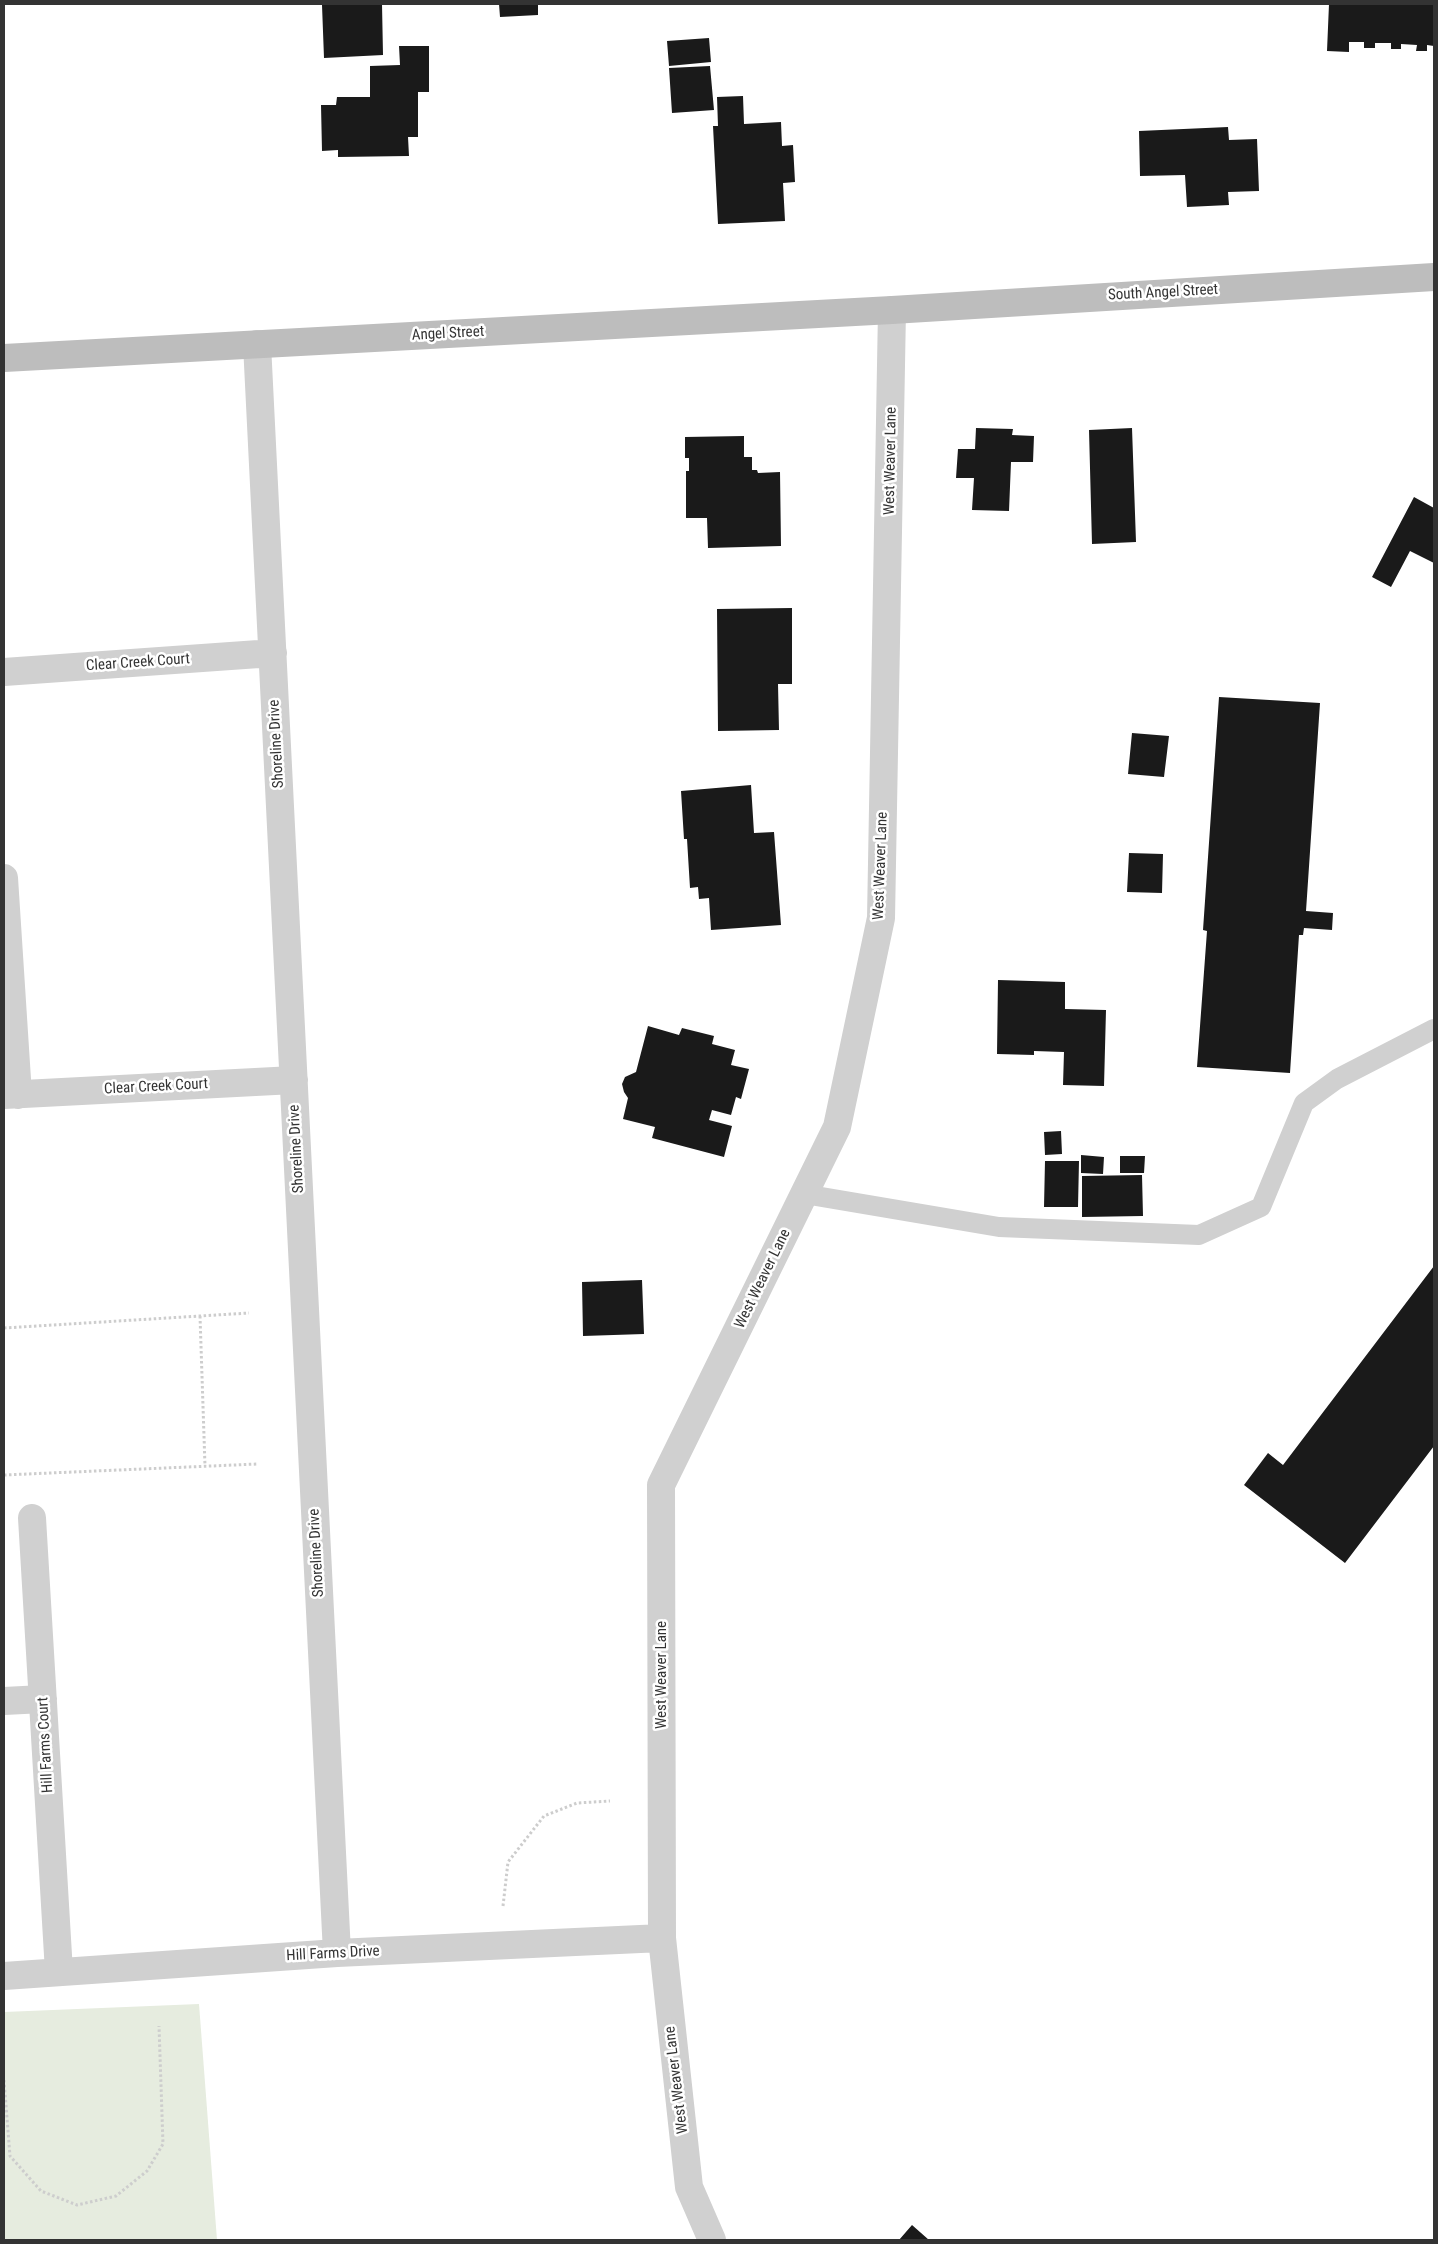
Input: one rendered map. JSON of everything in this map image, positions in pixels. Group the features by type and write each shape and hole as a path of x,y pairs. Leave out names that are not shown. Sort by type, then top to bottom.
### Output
{"main road":[{"name":"South Angel Street","path":"892,310 1434,277"},
{"name":"Angel Street","path":"4,358 892,310"}],"street":[{"name":"West Weaver Lane","path":"712,2240 689,2187 662,1938 661,1485 837,1127 881,918 892,310"},
{"name":"Shoreline Drive","path":"257,344 338,1953"},
{"name":"Clear Creek Court","path":"4,672 272,653"},
{"name":"Clear Creek Court","path":"4,878 11,1095 294,1080"},
{"name":"Hill Farms Court","path":"32,1518 59,1972"},
{"path":"4,1701 43,1699"},
{"name":"Hill Farms Drive","path":"4,1976 338,1953 662,1938"}],"lane":[{"path":"804,1194 999,1227 1199,1235 1261,1207 1304,1103 1337,1079 1434,1029"}],"path":[{"path":"4,1328 249,1313"},
{"path":"200,1316 205,1466"},
{"path":"4,1475 257,1464"},
{"path":"503,1906 508,1862 544,1816 577,1803 610,1801"},
{"path":"4,2080 10,2156 41,2190 77,2205 116,2196 147,2171 163,2144 159,2026"}],"shaded area":[{"path":"199,2004 217,2240 4,2240 4,2012"}],"building":[{"path":"382,4 383,55 324,58 322,5"},
{"path":"499,4 538,4 538,15 500,17"},
{"path":"1329,4 1434,4 1434,46 1427,45 1427,51 1416,51 1417,45 1401,44 1401,49 1391,49 1391,43 1375,43 1375,48 1364,48 1364,42 1349,42 1349,52 1327,51"},
{"path":"709,38 711,62 669,66 667,41"},
{"path":"399,46 429,46 429,92 418,92 418,137 408,137 409,156 338,157 338,150 322,151 321,105 336,105 337,97 370,97 370,66 400,65"},
{"path":"710,66 714,110 672,113 669,68"},
{"path":"743,96 744,124 781,122 782,146 793,145 795,182 783,183 785,221 718,224 713,126 718,126 717,97"},
{"path":"1228,127 1229,140 1257,139 1259,191 1228,192 1229,205 1187,207 1185,175 1140,176 1139,131"},
{"path":"976,428 1013,429 1012,435 1034,436 1033,462 1011,462 1009,511 972,510 974,478 956,478 958,449 975,449"},
{"path":"1132,428 1136,542 1092,544 1089,430"},
{"path":"744,436 744,457 752,457 752,470 757,470 758,473 780,472 781,546 708,548 707,518 686,518 686,471 689,471 689,458 685,458 685,437"},
{"path":"1414,497 1434,508 1434,563 1410,551 1391,587 1372,577"},
{"path":"792,608 792,684 778,684 779,730 718,731 717,609"},
{"path":"1219,697 1320,703 1306,911 1333,913 1332,930 1304,928 1303,935 1299,935 1290,1073 1197,1067 1207,931 1203,930"},
{"path":"1132,733 1169,736 1164,777 1128,774"},
{"path":"751,785 754,833 774,832 781,925 711,930 709,898 699,899 698,887 690,888 687,839 684,839 681,791"},
{"path":"1129,853 1163,854 1162,893 1127,892"},
{"path":"998,980 1065,982 1065,1009 1106,1010 1104,1086 1063,1085 1064,1052 1034,1051 1034,1055 997,1054"},
{"path":"648,1026 679,1035 682,1028 714,1036 712,1044 735,1050 731,1065 749,1069 741,1099 736,1097 731,1115 712,1110 709,1120 732,1126 724,1157 652,1138 655,1127 623,1119 628,1098 622,1084 625,1077 636,1072"},
{"path":"1061,1131 1062,1154 1045,1155 1044,1132"},
{"path":"1081,1155 1104,1157 1103,1174 1081,1173"},
{"path":"1120,1156 1145,1156 1144,1173 1120,1173"},
{"path":"1045,1161 1079,1161 1078,1207 1044,1207"},
{"path":"1142,1175 1143,1216 1082,1217 1082,1176"},
{"path":"1434,1266 1434,1446 1345,1563 1244,1485 1268,1453 1283,1465"},
{"path":"642,1280 644,1334 583,1336 582,1282"},
{"path":"912,2225 929,2240 899,2240"}]}
